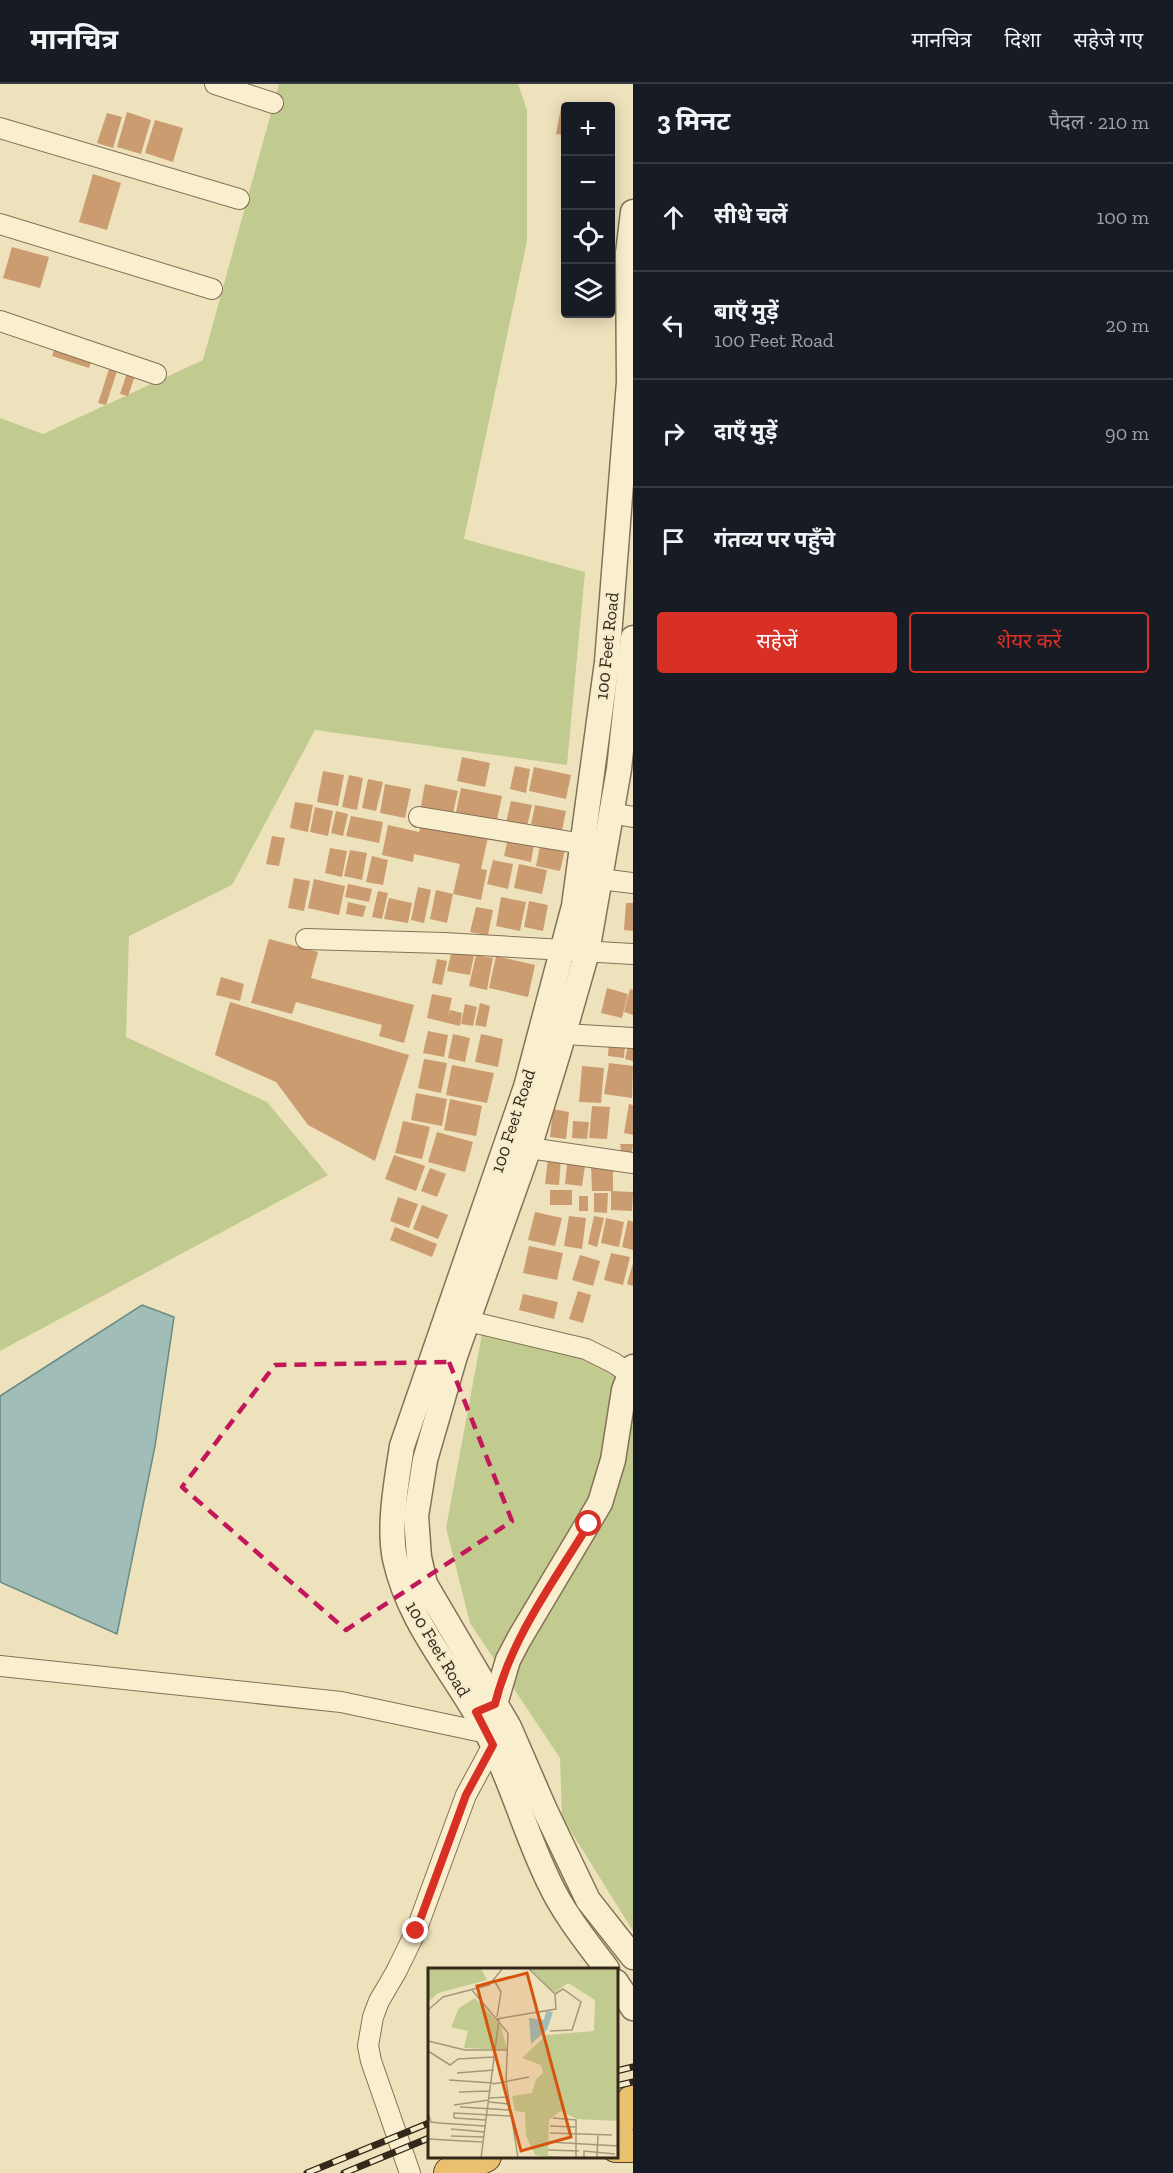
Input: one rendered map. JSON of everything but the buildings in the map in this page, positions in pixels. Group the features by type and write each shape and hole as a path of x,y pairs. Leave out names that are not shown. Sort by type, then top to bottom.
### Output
{"highway":[{"path":"618,2122 633,2101"},
{"path":"450,2173 483,2158"}],"street":[{"path":"215,84 273,103"},
{"path":"0,128 239,199"},
{"name":"100 Feet Road","path":"633,212 628,253 631,303 629,382 607,662 574,906 526,1087 402,1446 393,1504 394,1556 402,1589 420,1626 492,1724 545,1810 588,1900 633,1957"},
{"path":"0,224 212,289"},
{"path":"0,321 156,374"},
{"name":"100 Feet Road","path":"606,1968 563,1910 553,1890 492,1724 425,1584 418,1557 416,1516 424,1460 455,1356 529,1148 564,1034 587,952 600,879 622,815 633,638"},
{"path":"419,817 583,844"},
{"path":"600,879 633,883"},
{"path":"306,939 444,943 633,954"},
{"path":"564,1034 633,1038"},
{"path":"529,1148 633,1163"},
{"path":"410,2173 371,2061 368,2046 369,2032 379,2001 416,1931 492,1724 508,1660 600,1503 613,1460 620,1408 632,1372 586,1349 468,1321"},
{"path":"0,1666 341,1702 492,1724"},
{"path":"618,1985 633,2008"}],"highlighted area":[{"path":"449,1362 512,1521 346,1630 182,1487 275,1365"}],"green space":[{"path":"279,84 518,84 527,110 527,241 464,539 585,572 567,765 315,730 232,885 129,936 126,1037 267,1102 328,1175 0,1351 0,418 43,434 203,360"},
{"path":"485,1318 633,1369 633,1931 562,1817 560,1758 470,1623 446,1528"}],"water":[{"path":"142,1305 174,1317 155,1446 117,1634 0,1582 0,1396"}],"railway":[{"path":"618,2071 633,2067"},
{"path":"618,2086 633,2082"},
{"path":"307,2173 428,2123"},
{"path":"344,2173 428,2138"}],"route":[{"path":"416,1931 466,1795 493,1745 476,1712 495,1704 508,1660 589,1524"}]}
